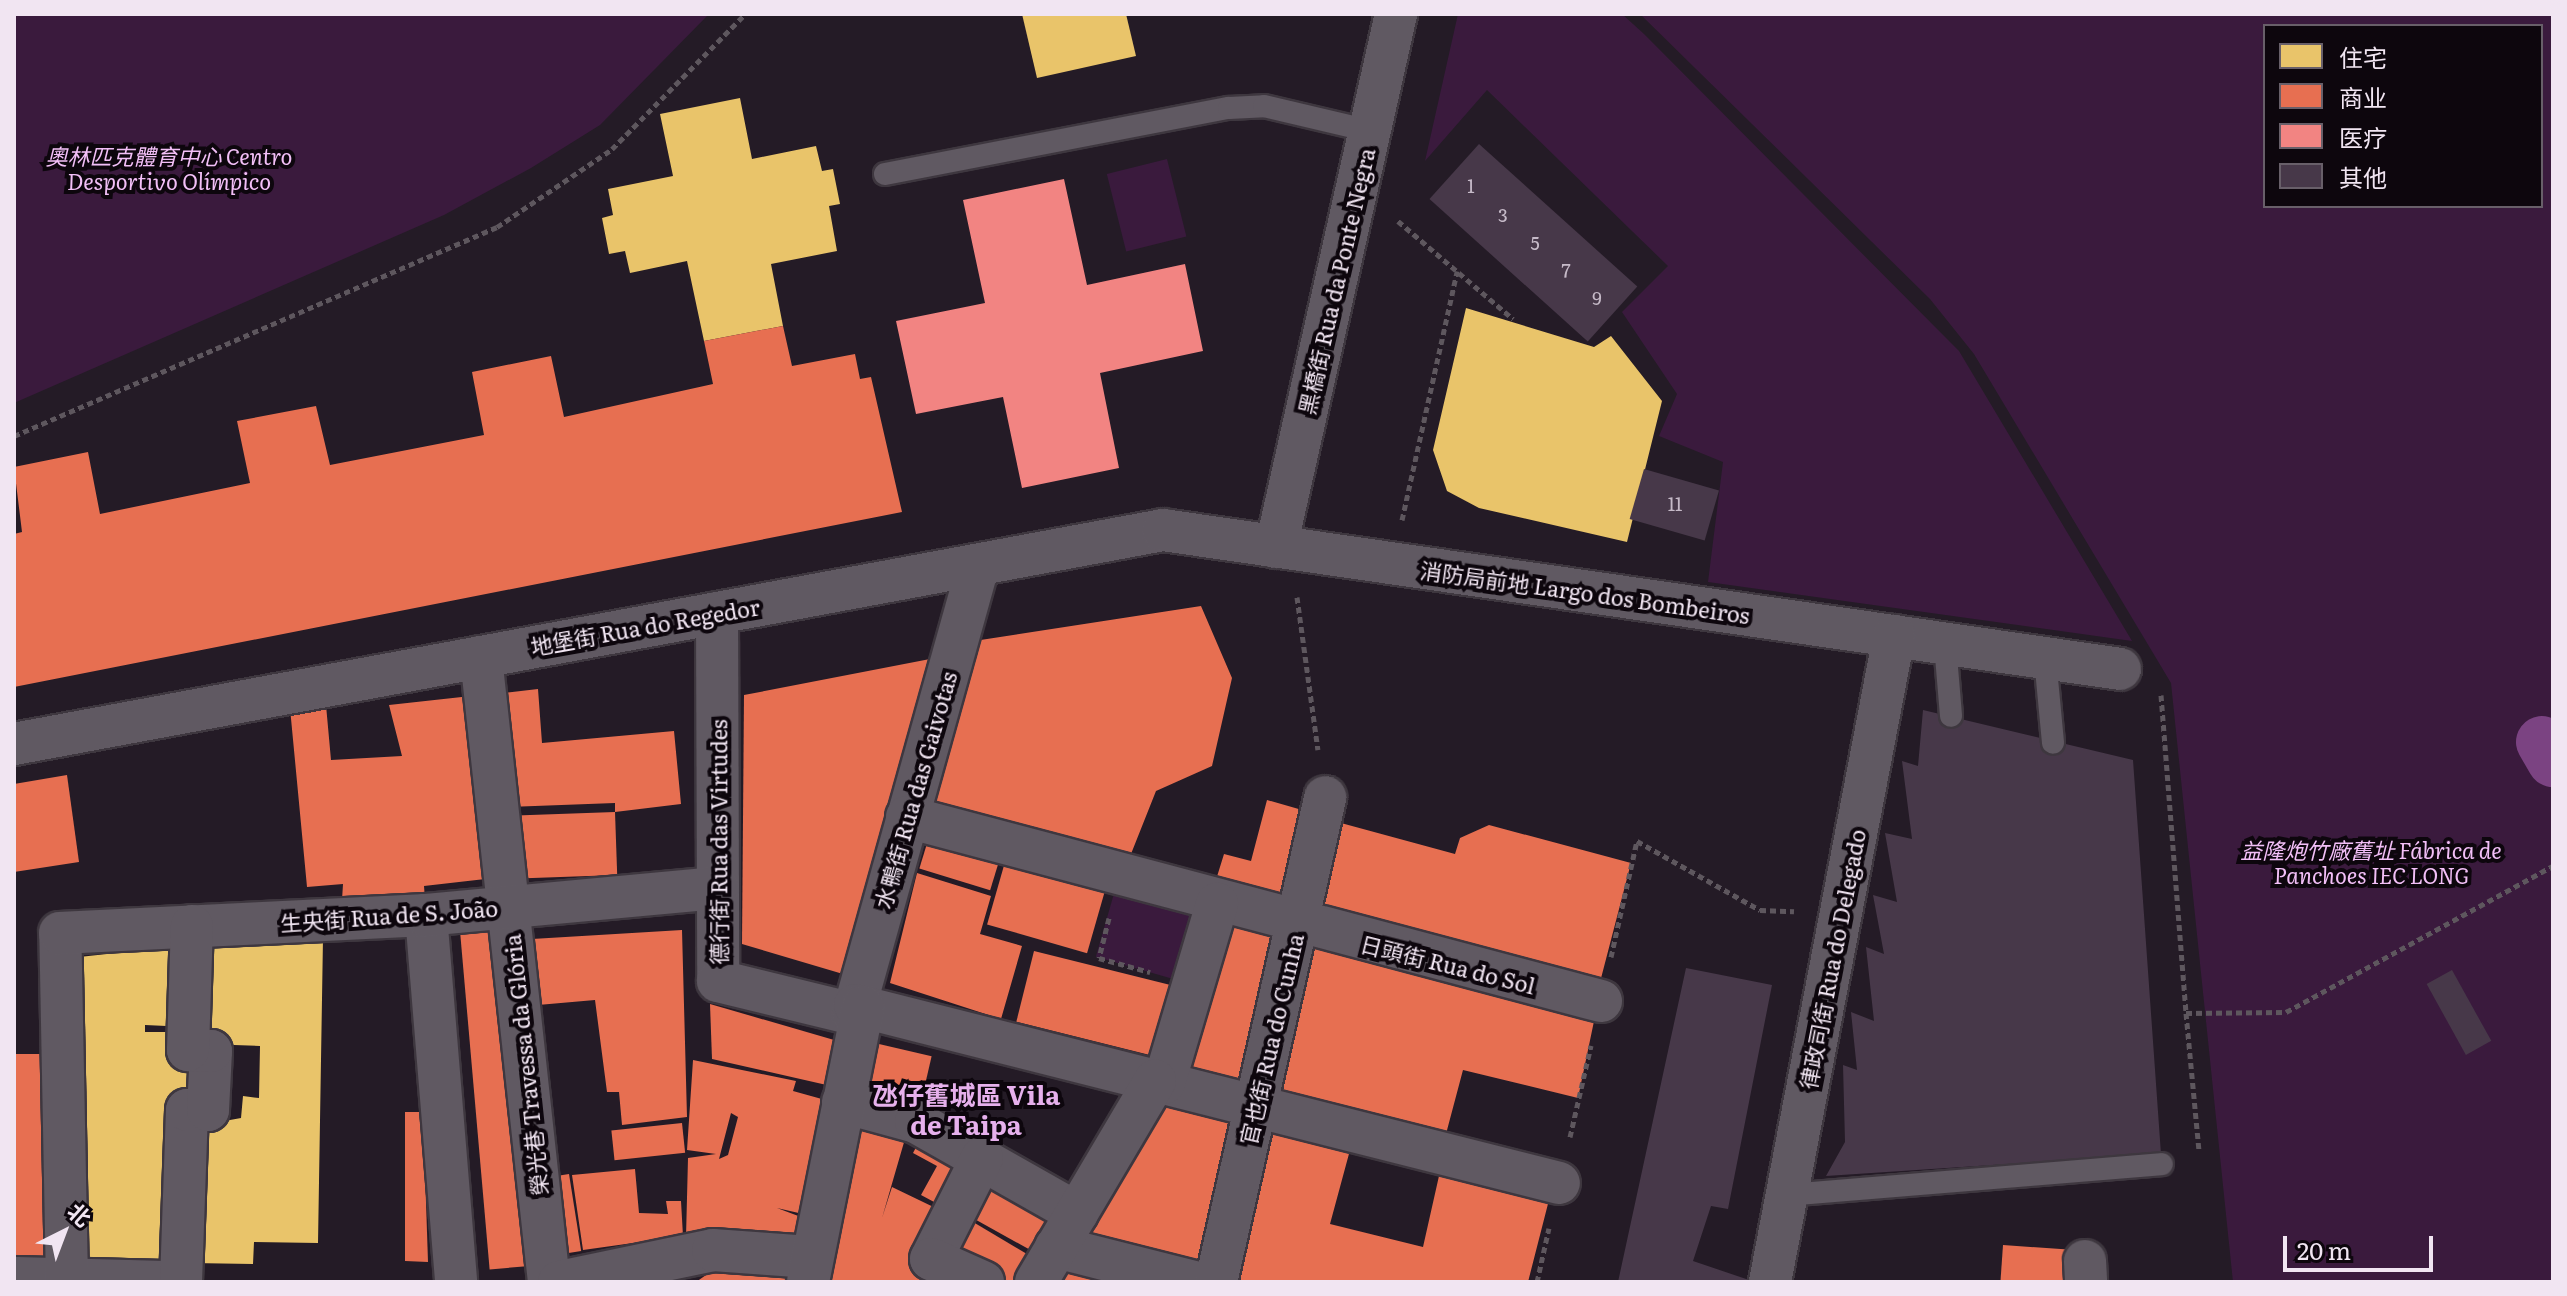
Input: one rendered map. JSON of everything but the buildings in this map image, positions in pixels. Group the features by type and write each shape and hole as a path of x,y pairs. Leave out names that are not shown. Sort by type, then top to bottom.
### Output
{"street":[{"name":"黑橋街 Rua da Ponte Negra","path":"1283,548 1396,14"},
{"name":"地堡街 Rua do Regedor","path":"14,744 1163,530 1283,548"},
{"name":"消防局前地 Largo dos Bombeiros","path":"1283,548 2120,669"},
{"name":"水鴨街 Rua das Gaivotas","path":"809,1269 843,1102 857,1009 978,565"},
{"name":"德行街 Rua das Virtudes","path":"717,613 718,981 857,1009"},
{"name":"律政司街 Rua do Delegado","path":"1770,1282 1894,636"},
{"name":"榮光巷 Travessa da Glória","path":"481,657 549,1282"},
{"name":"官也街 Rua do Cunha","path":"1216,1282 1325,797"},
{"name":"日頭街 Rua do Sol","path":"907,817 1296,926 1601,1001"},
{"name":"生央街 Rua de S. João","path":"67,1281 60,933 426,915 718,888"},
{"path":"1056,1247 1159,1082 1217,904"},
{"path":"426,915 456,1282"},
{"path":"181,1282 187,1110 208,1110 211,1051 188,1050 192,926"},
{"path":"857,1009 1559,1183"},
{"path":"843,1102 916,1122 982,1158 1056,1247 1194,1282"},
{"path":"982,1158 931,1259 983,1282"},
{"path":"559,1282 713,1250 809,1269"},
{"path":"14,1278 163,1282"}],"lane":[{"path":"885,174 1229,108 1264,106 1370,131"},
{"path":"1945,644 1951,716"},
{"path":"2045,658 2053,743"},
{"path":"1787,1195 1991,1169 2162,1164"}],"path":[{"path":"14,436 497,227 623,140 745,14"},
{"path":"1422,241 1513,319"},
{"path":"1392,564 1457,271"},
{"path":"1283,548 1325,797"},
{"path":"2120,669 2159,679 2200,1162 2162,1164"},
{"path":"1537,1282 1637,841 1760,910 1841,913"},
{"path":"2186,1013 2286,1012 2553,866"},
{"path":"1119,876 1099,958 1165,976"}],"green space":[{"name":"奧林匹克體育中心 Centro Desportivo Olímpico","path":"14,14 709,14 600,125 531,168 444,215 14,403"},
{"path":"1458,14 1622,14 1644,34 1959,351 2132,641 1708,582 1723,462 1659,436 1677,394 1622,312 1668,266 1487,90 1425,161"},
{"name":"益隆炮竹廠舊址 Fábrica de Panchoes IEC LONG","path":"1640,14 2553,14 2553,1282 2233,1282 2171,683 1974,354 1930,299"},
{"path":"1167,159 1186,237 1126,252 1107,174"},
{"path":"1119,876 1202,900 1179,980 1096,957"}],"waterway":[{"path":"2542,742 2553,761"}],"district":[{"name":"氹仔舊城區 Vila de Taipa","path":"966,1109"}]}
